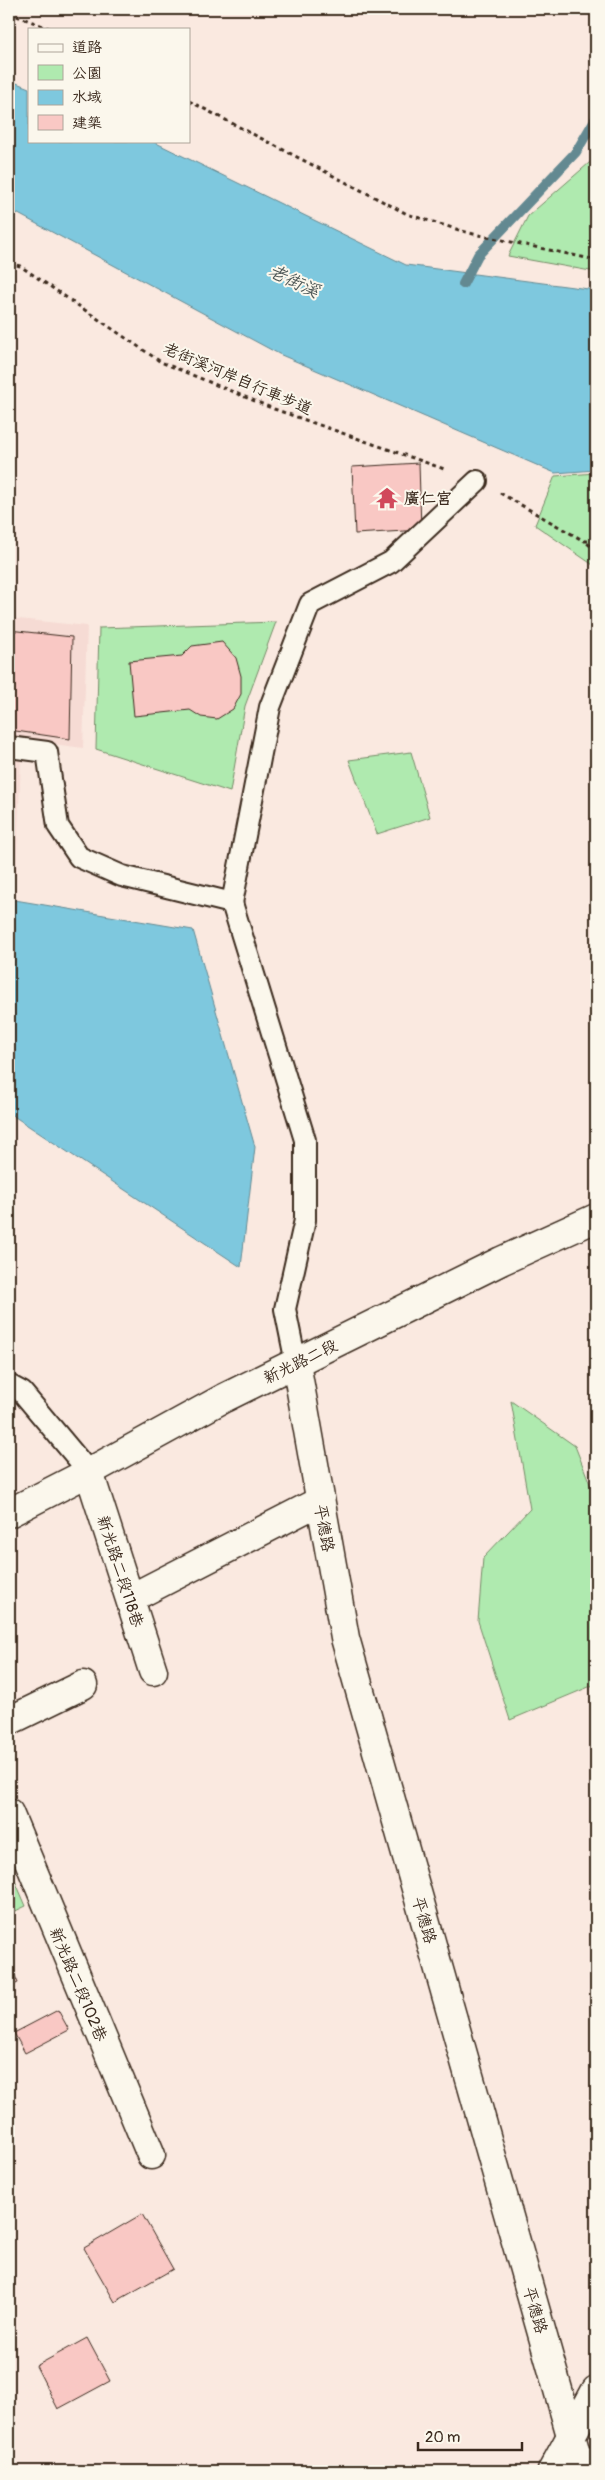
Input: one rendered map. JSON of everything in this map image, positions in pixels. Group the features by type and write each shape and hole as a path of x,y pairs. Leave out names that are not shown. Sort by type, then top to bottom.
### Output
{"main road":[{"name":"新光路二段","path":"9,1513 89,1472 224,1398 501,1261 596,1218"},
{"name":"平德路","path":"296,1363 344,1638 581,2471"},
{"name":"新光路二段118巷","path":"89,1472 153,1671"},
{"path":"141,1594 320,1501"},
{"path":"9,1721 83,1685"},
{"name":"新光路二段102巷","path":"9,1813 151,2155"},
{"path":"552,2471 596,2390"},
{"path":"590,2471 596,2460"}],"lane":[{"path":"296,1363 285,1309 306,1220 305,1140 232,903 270,707 310,604 391,562 477,480"},
{"path":"9,747 47,752 58,826 79,857 122,876 232,903"},
{"path":"9,1384 22,1392 89,1472"}],"path":[{"path":"9,13 48,28"},
{"path":"190,102 407,214 469,233 596,260"},
{"name":"老街溪河岸自行車步道","path":"9,263 20,266 161,362 274,409 477,480 533,510 596,550"},
{"path":"584,541 596,541"}],"shaded area":[{"path":"9,618 87,626 83,748 9,738"},
{"path":"9,758 21,760 16,875 9,874"}],"green space":[{"path":"596,157 596,272 508,256 528,216"},
{"path":"596,473 596,567 535,525 555,476"},
{"path":"276,622 245,706 230,792 96,749 99,628"},
{"path":"411,752 430,817 377,834 349,760"},
{"path":"511,1401 575,1446 596,1499 596,1684 510,1720 478,1621 483,1558 530,1509"},
{"path":"9,1867 26,1906 9,1914"}],"water":[{"name":"老街溪","path":"9,80 28,88 28,142 154,142 406,265 596,290 596,470 555,473 279,354 9,209"},
{"path":"9,899 193,930 255,1147 241,1267 9,1113"}],"building":[{"name":"廣仁宮","path":"419,463 421,530 355,534 352,467"},
{"path":"9,630 72,637 70,739 9,730"},
{"path":"222,642 236,658 241,676 241,694 233,709 217,719 201,717 190,710 134,716 129,661 182,656 192,646"},
{"path":"9,1962 18,1983 9,1987"},
{"path":"58,2010 69,2030 25,2053 14,2033"},
{"path":"142,2214 173,2269 115,2302 84,2248"},
{"path":"87,2338 110,2381 58,2409 36,2366"}],"waterway":[{"path":"463,284 478,255 576,152 596,118"}],"place":[{"name":"廣仁宮","path":"387,498"}]}
